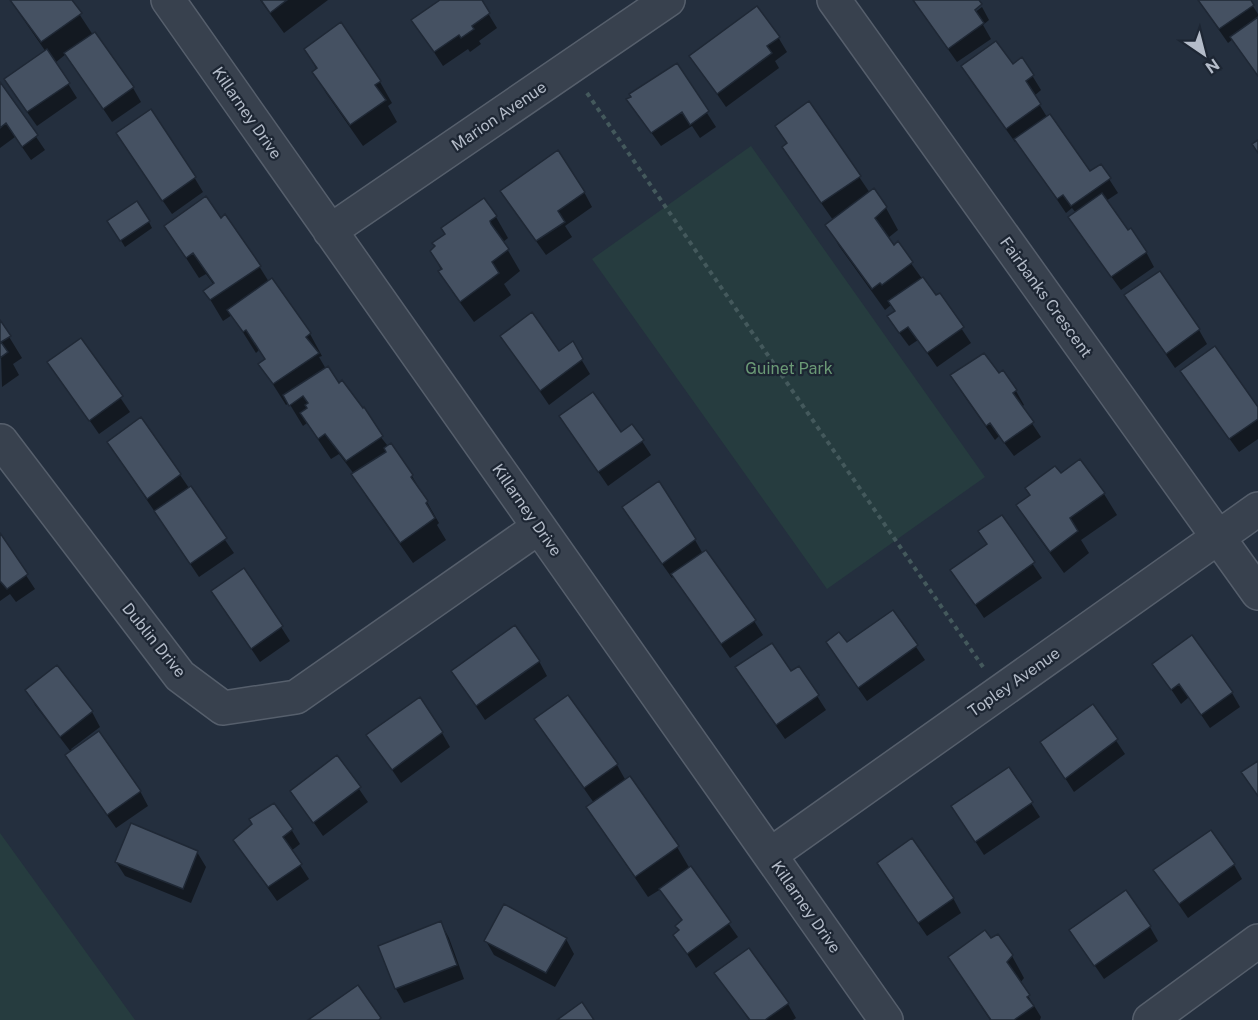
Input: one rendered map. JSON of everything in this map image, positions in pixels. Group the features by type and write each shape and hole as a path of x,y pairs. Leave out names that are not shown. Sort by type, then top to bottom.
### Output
{"street":[{"name":"Killarney Drive","path":"168,0 886,1020"},
{"name":"Marion Avenue","path":"330,231 668,0"},
{"name":"Fairbanks Crescent","path":"834,0 1258,593"},
{"name":"Dublin Drive","path":"0,442 180,676 222,708 297,697 539,527"},
{"name":"Topley Avenue","path":"770,855 1258,509"},
{"path":"1150,1020 1258,941"}],"path":[{"path":"570,67 1000,692"}],"green space":[{"name":"Guinet Park","path":"751,146 985,477 827,589 592,259"},
{"path":"0,833 135,1020 0,1020"}],"building":[{"path":"10,0 72,0 82,13 41,42"},
{"path":"261,0 287,0 270,13"},
{"path":"440,0 482,0 490,13 472,26 474,29 461,38 459,35 434,52 411,20"},
{"path":"913,0 979,0 982,4 975,10 984,23 948,49"},
{"path":"1198,0 1251,0 1254,5 1219,29"},
{"path":"757,6 780,37 767,46 772,53 717,94 689,56"},
{"path":"1258,17 1258,76 1230,37"},
{"path":"341,22 381,81 375,85 386,100 350,125 312,72 317,68 304,49"},
{"path":"95,32 134,87 103,109 64,53"},
{"path":"996,41 1013,64 1022,57 1034,75 1026,81 1041,104 1006,129 961,66"},
{"path":"47,49 70,83 27,112 4,79"},
{"path":"677,63 709,111 690,125 682,112 651,133 626,99 631,97 629,94"},
{"path":"0,82 38,135 22,147 6,123 0,128"},
{"path":"809,101 861,176 821,203 782,147 787,143 775,126"},
{"path":"151,109 196,177 162,201 116,133"},
{"path":"1050,114 1090,171 1101,164 1111,178 1071,206 1063,195 1057,199 1014,139"},
{"path":"1258,140 1258,153 1252,144"},
{"path":"558,150 585,192 558,211 565,222 536,241 500,191"},
{"path":"874,188 887,207 875,218 894,245 898,241 913,262 882,285 880,283 872,289 825,225"},
{"path":"1102,193 1128,230 1131,228 1147,252 1111,277 1068,217"},
{"path":"206,196 221,218 225,214 261,266 210,300 203,291 214,283 193,253 186,258 164,226"},
{"path":"484,198 497,216 490,221 491,224 509,249 492,262 499,273 460,302 438,271 442,269 430,251 435,246 432,243 445,234 441,228"},
{"path":"137,201 150,221 120,241 107,221"},
{"path":"1160,271 1200,329 1166,354 1124,295"},
{"path":"923,277 936,295 940,293 964,327 927,353 908,327 899,333 887,316 895,311 888,301"},
{"path":"272,278 311,333 306,337 319,353 273,384 258,364 265,359 246,330 243,332 227,310"},
{"path":"532,312 559,351 573,341 583,359 540,391 500,336"},
{"path":"0,320 11,336 1,342 8,352 0,358"},
{"path":"81,338 123,396 89,421 47,362"},
{"path":"1215,346 1258,407 1258,419 1229,439 1180,371"},
{"path":"984,353 999,373 1003,370 1017,390 1013,393 1034,422 1004,443 990,423 986,426 950,375"},
{"path":"328,366 339,383 342,380 364,407 383,436 346,461 325,434 318,439 300,413 307,408 305,405 308,403 303,396 289,406 283,395"},
{"path":"593,392 621,432 632,424 644,440 598,472 559,416"},
{"path":"141,417 181,474 147,499 107,442"},
{"path":"391,443 413,475 411,477 428,501 426,503 435,518 400,543 351,474 386,452 384,448"},
{"path":"1080,459 1105,493 1070,518 1078,531 1050,552 1016,505 1030,495 1025,488 1055,466 1061,473"},
{"path":"659,481 696,539 662,564 622,507"},
{"path":"191,486 227,538 190,564 154,511"},
{"path":"1002,515 1035,562 975,605 950,570 987,544 978,531"},
{"path":"0,533 28,574 7,589 0,581"},
{"path":"706,550 756,620 721,644 671,574"},
{"path":"244,568 283,626 251,649 211,591"},
{"path":"893,610 918,645 858,688 826,642 839,632 847,642"},
{"path":"515,625 540,661 476,706 451,671"},
{"path":"1192,635 1233,692 1201,715 1179,684 1171,690 1152,664"},
{"path":"772,643 791,671 799,666 819,695 776,725 735,667"},
{"path":"57,665 93,711 60,737 25,690"},
{"path":"568,695 618,764 584,788 534,719"},
{"path":"420,697 443,732 392,770 366,735"},
{"path":"1093,704 1118,739 1065,779 1040,742"},
{"path":"99,731 141,791 107,815 65,755"},
{"path":"337,755 361,787 313,823 290,791"},
{"path":"1258,761 1258,796 1241,772"},
{"path":"1009,767 1033,802 975,842 951,806"},
{"path":"630,776 679,846 635,877 586,807"},
{"path":"274,803 293,829 283,837 302,864 268,887 233,840 252,824 249,819"},
{"path":"131,823 198,851 183,889 115,862"},
{"path":"1211,830 1235,864 1179,904 1153,870"},
{"path":"912,838 954,898 918,923 877,863"},
{"path":"691,866 731,922 687,954 673,935 679,930 675,926 682,920 659,889"},
{"path":"1126,890 1151,926 1094,966 1069,930"},
{"path":"504,904 567,938 546,973 484,941"},
{"path":"441,921 457,965 395,989 378,946"},
{"path":"985,930 991,938 998,934 1013,955 1007,962 1030,995 1027,997 1034,1006 1014,1020 991,1020 948,957"},
{"path":"749,948 789,1003 765,1020 750,1020 714,973"},
{"path":"358,985 381,1018 379,1020 308,1020"},
{"path":"582,1002 594,1020 557,1020"}]}
